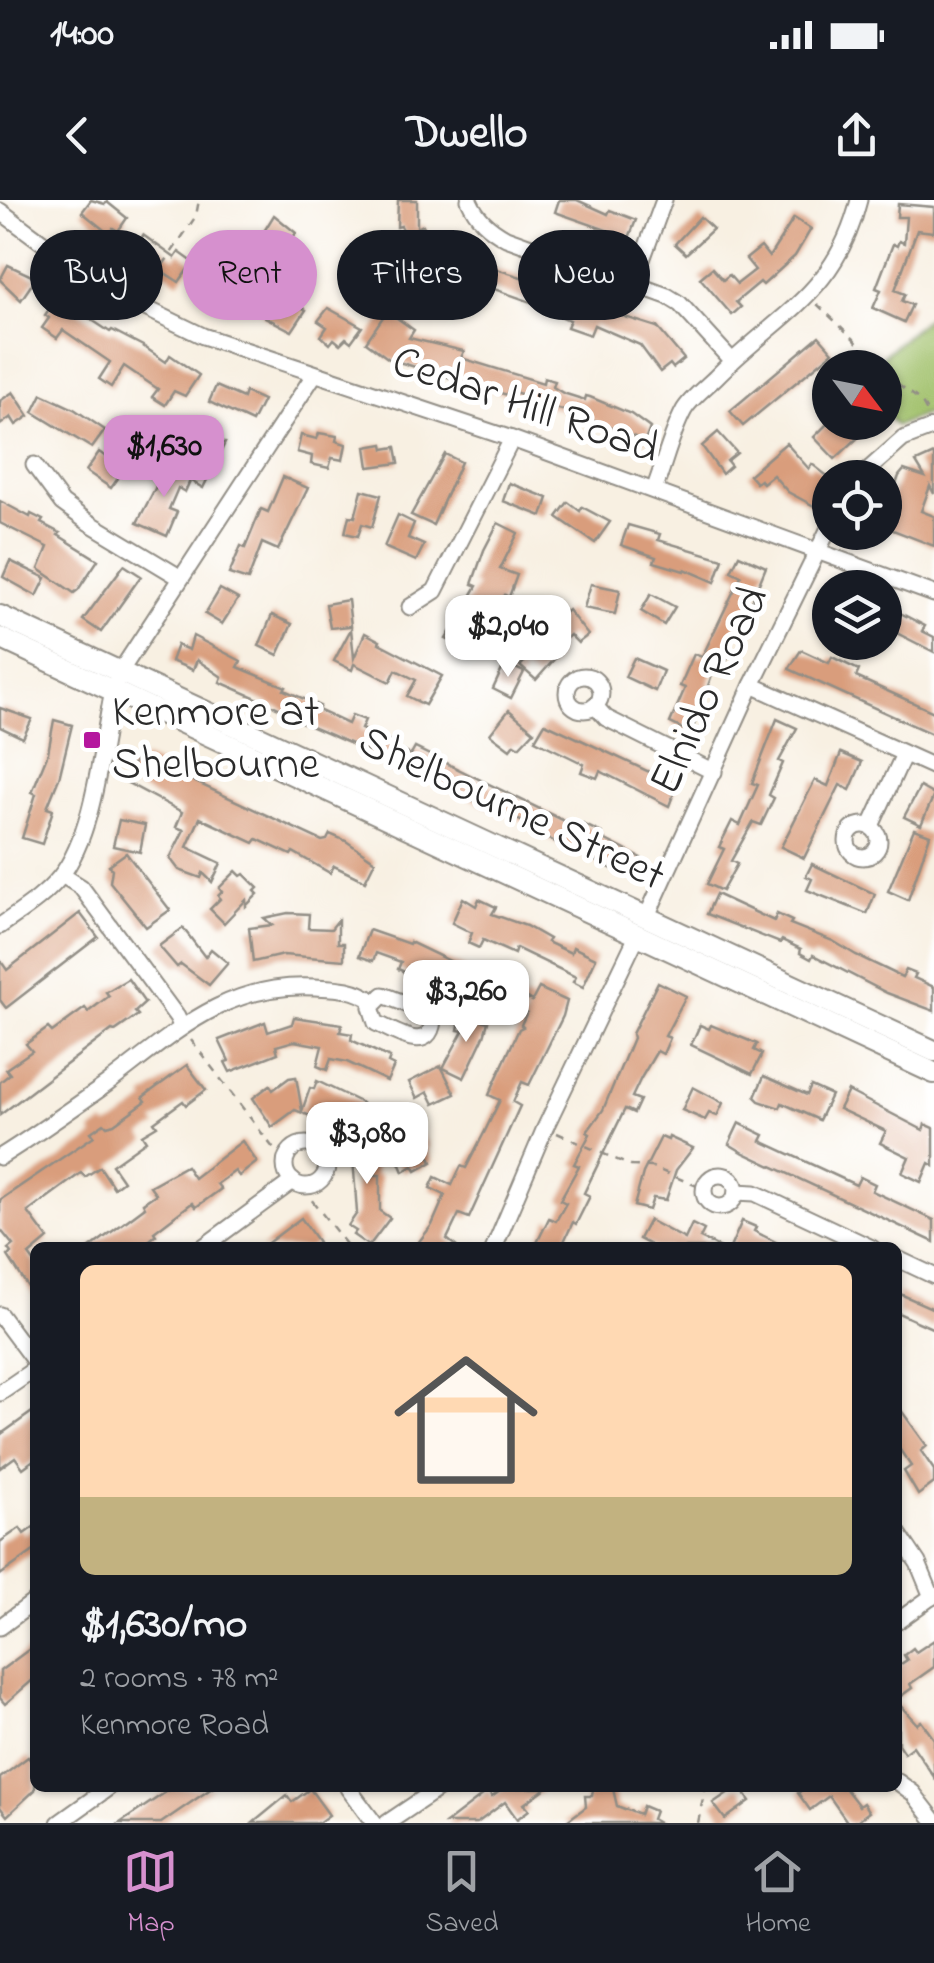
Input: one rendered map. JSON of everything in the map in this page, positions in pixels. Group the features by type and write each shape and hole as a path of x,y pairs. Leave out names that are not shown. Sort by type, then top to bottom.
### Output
{"main road":[{"name":"Shelbourne Street","path":"0,616 116,681 642,925 934,1051"},
{"name":"Shelbourne Street","path":"0,638 116,681"},
{"name":"Shelbourne Street","path":"642,925 934,1072"}],"street":[{"path":"469,200 476,215 491,230 518,242"},
{"path":"650,238 664,200"},
{"path":"654,490 685,408 732,361 810,295 851,231 858,200"},
{"name":"Cedar Hill Road","path":"0,211 30,233"},
{"path":"650,290 680,304 732,361"},
{"name":"Cedar Hill Road","path":"163,317 203,336 512,439 934,594"},
{"path":"0,926 62,875 87,813 116,681 314,375"},
{"path":"879,460 903,439 934,427"},
{"path":"410,607 435,591 512,439"},
{"path":"34,464 62,503 181,578"},
{"name":"Elnido Road","path":"497,1242 545,1128 818,552"},
{"path":"752,685 934,768"},
{"path":"595,706 606,718 714,772"},
{"path":"871,826 904,754"},
{"path":"62,875 81,887 180,1026"},
{"path":"0,1157 54,1122 180,1026 233,998 294,986 348,988 373,1001"},
{"path":"211,1242 300,1184 324,1175 324,1155 314,1146 300,1145 286,1159 286,1171 300,1184"},
{"path":"704,1189 709,1203 718,1207 732,1202 736,1192 755,1193 859,1242"},
{"path":"902,1261 934,1276"},
{"path":"0,1315 30,1358"},
{"path":"0,1394 30,1369"},
{"path":"902,1540 933,1596 902,1618"},
{"path":"0,1627 30,1605"},
{"path":"902,1785 934,1820"},
{"path":"59,1823 102,1792"},
{"path":"351,1792 374,1823"},
{"path":"387,1823 433,1792"}],"path":[{"path":"163,265 196,216 199,200"},
{"path":"810,295 862,350"},
{"path":"902,387 921,401 934,427"},
{"path":"180,1026 286,1159"},
{"path":"545,1128 631,1166 652,1167 704,1189"},
{"path":"300,1184 344,1242"},
{"path":"698,1823 704,1792"}],"green space":[{"path":"934,312 934,411 902,424 902,350 890,350"}],"building":[{"path":"91,200 107,202 127,218 119,230 104,230 82,212"},
{"path":"398,200 417,200 417,228 423,225 425,230 397,227"},
{"path":"559,200 577,200 608,214 610,210 636,220 632,230 606,230 555,212"},
{"path":"898,204 934,207 934,232 917,230 895,290 905,294 902,301 912,305 904,322 873,308 881,290 876,288 893,244 904,243 906,217 897,217"},
{"path":"274,215 292,230 265,230"},
{"path":"700,217 713,229 686,254 675,244"},
{"path":"794,218 811,229 795,256 763,285 760,282 736,302 741,307 732,315 700,278 712,268 723,280 729,275 737,284 755,270 746,259 761,247 769,257"},
{"path":"163,249 175,258 179,252 183,255 183,276 179,282 163,272"},
{"path":"8,265 30,275 30,287 21,300 0,280"},
{"path":"498,270 518,276 518,297 498,290"},
{"path":"328,308 337,313 337,320 349,320 362,327 351,342 346,338 340,344 334,339 330,344 321,336 327,327 318,321"},
{"path":"48,320 92,320 166,362 170,355 199,375 185,396 174,391 165,405 152,397 158,389 124,366 111,387 99,379 110,362 63,330 57,338 42,328"},
{"path":"271,320 299,320 292,331"},
{"path":"381,320 400,320 414,330 409,338 464,351 461,358 543,383 544,378 555,381 553,387 563,393 585,400 590,397 631,414 650,428 645,441 589,419 587,423 577,420 573,413 530,401 531,397 508,390 507,395 389,359 366,342"},
{"path":"570,320 635,320 657,327 684,359 660,372 640,345 594,325 590,335 567,327"},
{"path":"819,336 831,350 812,350 812,369 743,426 730,411"},
{"path":"216,386 243,398 245,392 263,400 252,422 209,402"},
{"path":"13,392 29,416 16,425 11,417 0,425 0,401"},
{"path":"42,394 105,430 92,448 33,412"},
{"path":"196,422 219,432 215,442 225,443 203,488 191,481 205,451 187,442"},
{"path":"718,432 737,453 727,461 731,466 722,474 702,446"},
{"path":"319,433 337,436 336,441 346,444 343,460 332,458 329,468 311,464 312,456 297,452 301,435 317,439"},
{"path":"817,440 856,440 835,459"},
{"path":"786,443 809,469 812,464 812,505 788,492 773,475 756,483 749,475"},
{"path":"383,444 384,449 396,447 399,463 369,467 366,447"},
{"path":"99,452 124,470 111,488 86,471"},
{"path":"445,454 461,462 433,525 411,515"},
{"path":"934,454 934,494 930,486 921,511 934,516 934,546 902,534 902,472 925,477 916,462"},
{"path":"164,462 192,476 185,492 178,488 169,509 177,512 167,536 137,523 162,475 159,473"},
{"path":"283,477 308,488 278,550 262,543 248,580 229,574 261,509 268,512"},
{"path":"509,483 548,498 542,516 503,501"},
{"path":"362,490 381,495 372,527 362,524 358,536 345,533 349,516 355,517"},
{"path":"0,501 43,520 41,523 98,560 78,590 74,593 39,569 48,547 0,523"},
{"path":"568,502 610,522 595,543 557,517"},
{"path":"398,515 414,523 408,538 424,545 416,561 384,547"},
{"path":"498,523 518,533 500,569 517,575 509,597 505,595 473,652 446,639 477,586 472,584"},
{"path":"628,525 660,534 658,540 723,559 715,582 685,569 654,562 656,557 621,545"},
{"path":"739,555 766,567 742,625 737,623 727,647 731,650 726,662 718,658 691,733 670,723 694,654 702,657 741,576 731,571"},
{"path":"10,561 46,578 37,596 3,577"},
{"path":"124,565 141,576 101,632 83,620"},
{"path":"591,584 620,590 615,614 584,608"},
{"path":"220,589 238,599 222,624 205,614"},
{"path":"651,594 675,607 664,625 641,611"},
{"path":"348,600 351,626 330,628 326,604"},
{"path":"568,610 588,635 578,643 570,635 552,650 558,655 536,680 520,666 549,637 545,630"},
{"path":"902,614 925,626 922,631 934,637 934,652 902,636"},
{"path":"272,615 292,624 278,655 259,646"},
{"path":"351,629 354,658 365,633 442,676 425,705 407,696 416,680 396,670 390,682 354,664 352,670 334,661"},
{"path":"193,636 241,661 238,667 320,706 318,710 348,724 352,715 365,720 361,729 393,742 391,746 411,755 415,748 581,829 583,824 602,833 600,837 641,858 632,878 534,832 536,829 496,808 284,715 286,711 220,682 222,677 197,660 193,670 171,661 177,645 189,650"},
{"path":"801,650 812,655 812,660 838,660 859,670 856,677 934,712 934,735 789,669"},
{"path":"634,658 663,671 655,691 625,677"},
{"path":"505,663 524,672 511,698 493,689"},
{"path":"0,708 32,719 23,738 0,727"},
{"path":"509,710 534,731 519,747 514,744 510,749 490,734"},
{"path":"777,719 797,728 779,761 783,763 769,795 774,798 761,825 753,822 731,861 737,864 722,891 707,884 732,821 740,825 758,785 752,783"},
{"path":"54,720 72,725 47,808 53,810 42,844 22,838"},
{"path":"545,723 677,785 669,806 600,771 597,778 581,772 584,764 535,740"},
{"path":"841,753 862,762 850,790 840,785 804,858 781,847 815,780 828,786"},
{"path":"144,758 322,841 330,834 346,841 375,861 365,881 334,866 330,873 293,852 291,855 257,839 254,843 200,818 187,847 221,863 212,882 203,873 201,878 179,870 170,858 184,830 176,827 182,812 126,782 131,764"},
{"path":"920,787 934,795 921,825 904,817"},
{"path":"119,820 145,825 140,852 113,846"},
{"path":"914,829 930,835 908,900 888,891"},
{"path":"126,853 170,910 146,927 110,882 109,865"},
{"path":"812,864 875,894 867,914 807,890 812,879 806,876"},
{"path":"236,871 258,888 258,894 246,906 246,900 224,923 210,909 220,899 219,888"},
{"path":"716,894 774,921 777,914 792,921 790,924 833,941 902,977 906,970 916,974 914,978 934,987 934,1011 887,993 813,955 811,959 782,940 780,943 707,914"},
{"path":"463,898 476,906 479,899 496,907 492,914 526,926 571,953 573,947 596,958 583,987 573,982 576,977 516,948 514,954 483,940 479,948 468,943 472,933 452,923"},
{"path":"80,913 98,937 6,1008 0,1000 0,960 7,970"},
{"path":"309,914 308,928 331,929 338,920 338,943 344,943 344,960 283,955 253,962 249,928 272,925 264,918"},
{"path":"183,928 205,957 211,949 228,963 209,985 181,964 177,967 159,946"},
{"path":"369,930 410,942 477,974 469,992 494,997 491,1010 431,979 429,983 398,969 401,962 376,953 373,961 359,956"},
{"path":"128,979 145,1003 135,1012 138,1015 112,1030 0,1115 0,1082 10,1074 6,1069 32,1051 26,1044 48,1028 52,1032 85,1008 88,1012 109,996 106,992"},
{"path":"658,982 686,996 665,1036 670,1038 663,1054 657,1051 632,1097 640,1100 634,1113 625,1109 584,1193 590,1196 576,1224 573,1222 564,1242 537,1242 549,1218 556,1221 566,1203 560,1200 579,1166 574,1164 590,1134 587,1132 603,1110 632,1034"},
{"path":"539,988 567,1001 529,1085 522,1082 513,1102 520,1106 469,1218 459,1214 447,1239 451,1242 419,1242 432,1225 445,1195 430,1188 435,1177 452,1185 461,1166 466,1168 500,1100 489,1095 523,1027 527,1012 520,1009 525,997 532,1001"},
{"path":"461,1015 488,1022 464,1078 443,1068 463,1031 458,1030"},
{"path":"294,1017 342,1024 340,1032 352,1034 351,1040 390,1058 388,1063 394,1066 387,1081 347,1062 331,1059 327,1070 317,1066 322,1046 294,1041 276,1046 278,1053 230,1072 219,1040 265,1022 268,1032 292,1024"},
{"path":"700,1025 709,1029 711,1025 757,1044 754,1050 762,1054 752,1074 691,1045"},
{"path":"187,1065 206,1090 154,1122 157,1126 142,1135 146,1141 112,1165 123,1181 114,1188 100,1167 85,1177 81,1173 28,1212 48,1239 30,1242 30,1290 8,1256 13,1245 0,1229 0,1200 94,1136 91,1132 104,1123 114,1124 146,1101 143,1097"},
{"path":"441,1066 455,1094 434,1104 428,1092 417,1098 409,1082"},
{"path":"764,1076 807,1095 811,1086 831,1095 819,1120 782,1103 780,1108 759,1101 755,1097"},
{"path":"296,1077 302,1111 310,1088 314,1089 317,1081 362,1103 350,1129 320,1114 318,1119 295,1110 272,1127 253,1098 270,1085 273,1090"},
{"path":"693,1087 723,1103 717,1116 709,1113 705,1120 682,1110"},
{"path":"848,1091 923,1130 925,1124 934,1128 934,1166 929,1163 921,1182 902,1173 909,1157 880,1143 886,1131 839,1109"},
{"path":"739,1123 764,1135 761,1141 856,1185 860,1177 875,1184 872,1191 934,1220 934,1242 729,1144"},
{"path":"351,1129 376,1129 375,1175 380,1175 380,1211 390,1218 372,1242 363,1242 348,1226 357,1213"},
{"path":"419,1130 432,1162 416,1171 413,1166 403,1172 396,1155 409,1148 404,1139"},
{"path":"661,1137 693,1148 676,1170 666,1200 653,1198 649,1210 634,1206 643,1173"},
{"path":"242,1141 257,1162 239,1176 235,1171 217,1184 221,1189 196,1207 192,1203 154,1232 156,1235 147,1242 98,1242 145,1207 143,1203 156,1194 150,1186 186,1166 194,1178"},
{"path":"301,1218 318,1242 269,1242"},
{"path":"649,1220 685,1239 692,1224 704,1230 700,1238 708,1242 645,1242 639,1239"},
{"path":"742,1221 776,1242 733,1242"},
{"path":"902,1295 934,1309 934,1329 902,1315"},
{"path":"902,1412 927,1446 921,1451 934,1470 934,1483 918,1495 904,1471 911,1466 902,1453"},
{"path":"30,1414 30,1463 23,1468 15,1457 0,1468 0,1435"},
{"path":"20,1528 24,1534 30,1530 30,1554 0,1575 0,1542"},
{"path":"934,1640 934,1667 910,1684 912,1688 902,1695 902,1663 907,1660 904,1655 913,1648 916,1652"},
{"path":"30,1649 30,1682 5,1704 0,1698 0,1671"},
{"path":"902,1707 917,1724 921,1721 934,1739 934,1777 913,1746 904,1753"},
{"path":"28,1757 30,1760 33,1792 7,1816 0,1807 0,1778"},
{"path":"166,1792 206,1792 161,1823 120,1823"},
{"path":"312,1792 329,1815 318,1823 253,1823 287,1795 292,1802"},
{"path":"487,1792 492,1797 499,1792 540,1792 524,1804 529,1810 517,1819 505,1802 477,1823 446,1823"},
{"path":"593,1792 614,1792 617,1806 640,1815 643,1806 655,1811 652,1819 659,1823 564,1823 586,1807 585,1796 592,1796"},
{"path":"729,1792 744,1792 750,1801 725,1819 713,1803"},
{"path":"848,1792 869,1812 848,1823 829,1796 810,1810 798,1793"}],"place":[{"name":"Kenmore at Shelbourne","path":"92,740"}]}
